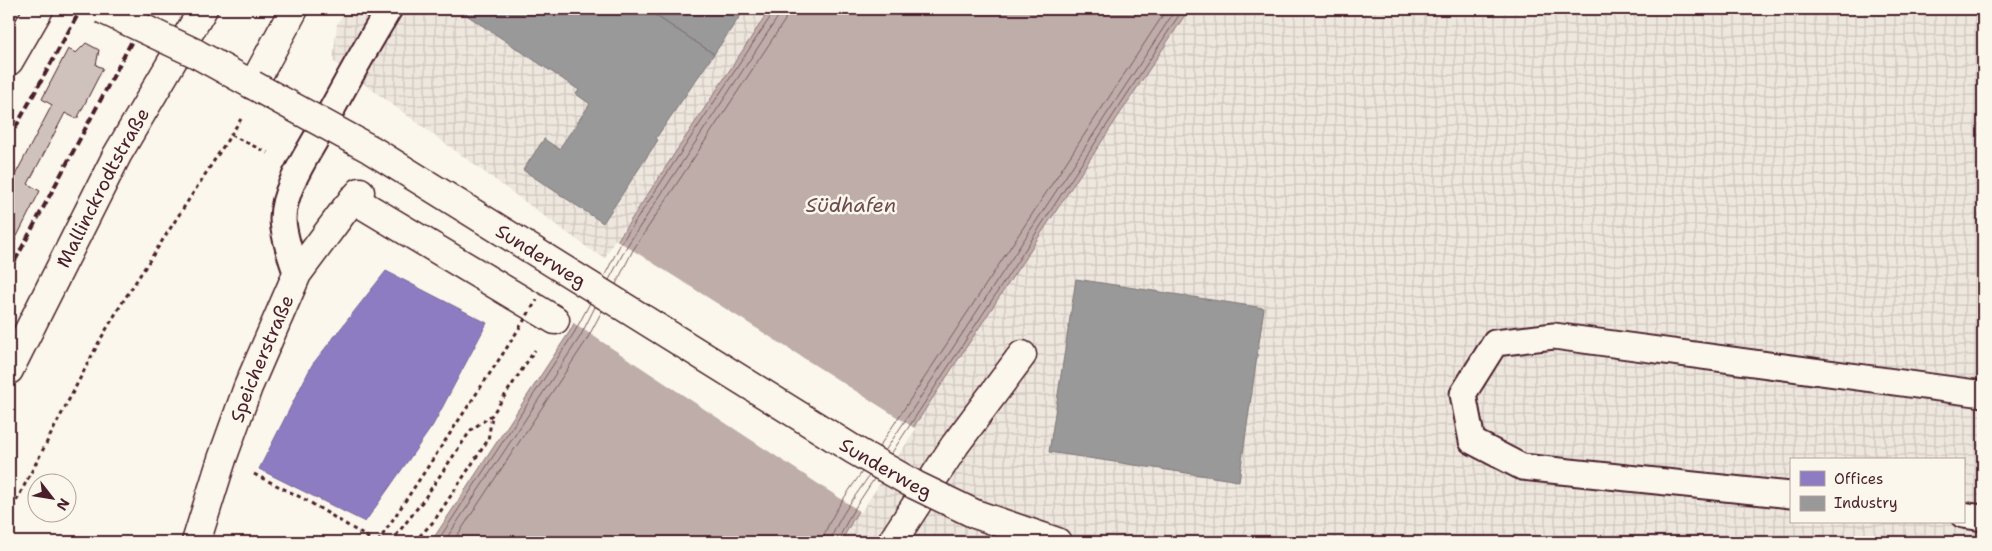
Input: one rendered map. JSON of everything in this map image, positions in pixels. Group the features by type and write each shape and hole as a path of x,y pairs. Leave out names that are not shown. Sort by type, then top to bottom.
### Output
{"main road":[{"path":"9,61 39,9"},
{"name":"Sunderweg","path":"102,9 194,53 370,150 854,450 915,485 975,514 1057,542"},
{"name":"Mallinckrodtstraße","path":"9,370 117,155 203,9"},
{"path":"253,85 294,9"},
{"name":"Speicherstraße","path":"196,542 222,459 248,387 297,274 357,195 555,320"},
{"path":"892,542 955,445 1022,355"}],"lane":[{"path":"297,274 283,219 288,194 357,61 389,9"},
{"path":"1790,495 1522,468 1472,441 1463,394 1495,343 1554,336 1983,394"},
{"path":"1964,515 1983,518"}],"path":[{"path":"9,515 118,310 246,111"},
{"path":"230,134 274,155"},
{"path":"222,459 306,500 377,542 537,300"},
{"path":"391,542 422,502 471,430 492,415 555,320"},
{"path":"414,542 434,521 488,440 492,415"}],"shaded area":[{"path":"346,9 1983,9 1983,542 644,542 757,349 588,248 333,61 337,24"}],"water":[{"name":"Südhafen","path":"770,9 1189,9 855,516 841,542 431,542 570,331 617,241"}],"pier":[{"path":"615,239 916,429 861,512 572,322"}],"building: Offices":[{"path":"386,271 487,323 433,425 365,522 259,469 312,365"}],"building: Industry":[{"path":"467,9 646,9 714,54 656,138 658,140 603,223 523,170 544,139 559,149 590,104 576,94 579,90 465,14"},
{"path":"652,9 745,9 714,54 650,12"},
{"path":"1076,279 1264,308 1239,481 1049,452"}],"building: Other":[{"path":"86,43 99,50 96,65 103,68 77,119 65,113 28,184 40,191 9,252 9,174 14,177 52,105 42,99 68,49 76,53"}],"railway":[{"path":"9,139 81,9"},
{"path":"9,272 149,9"}]}
